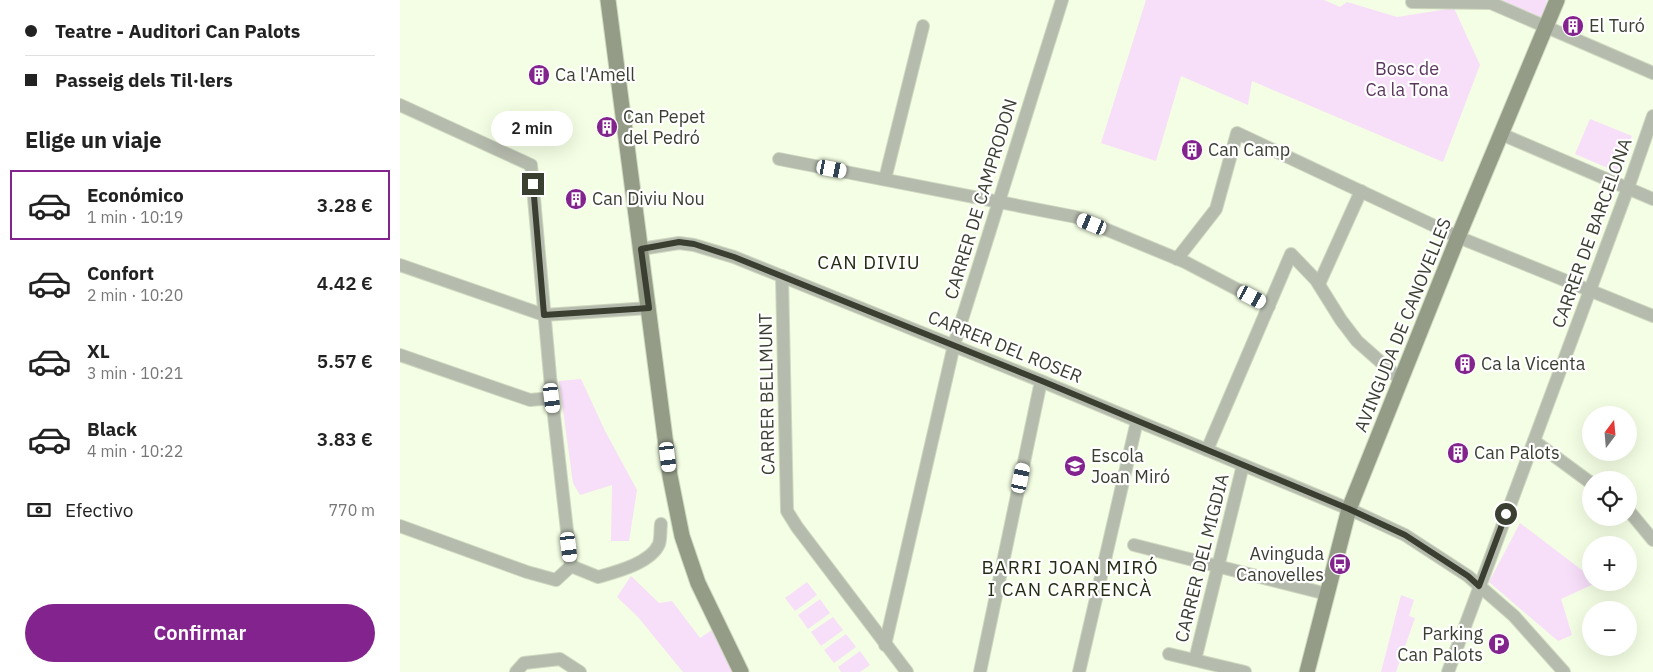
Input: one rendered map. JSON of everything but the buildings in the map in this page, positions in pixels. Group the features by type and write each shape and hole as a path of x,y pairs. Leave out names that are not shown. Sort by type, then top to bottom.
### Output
{"street":[{"path":"608,0 670,476 682,536 698,583 741,672"},
{"name":"CARRER DE CAMPRODON","path":"885,645 954,345 1062,0"},
{"name":"AVINGUDA DE CANOVELLES","path":"1307,672 1349,509 1458,237 1557,0"},
{"path":"1412,2 1492,2 1653,73"},
{"path":"885,179 923,26"},
{"path":"400,105 531,165 552,398 571,566"},
{"name":"CARRER DE BARCELONA","path":"1448,672 1653,116"},
{"path":"1177,259 1216,209 1237,133 1458,237 1589,292 1653,316"},
{"path":"1501,134 1653,199"},
{"path":"779,159 1076,217 1177,259 1269,306"},
{"path":"1319,284 1361,192"},
{"name":"CARRER DEL ROSER","path":"641,249 679,242 694,244 734,257 1042,381 1349,509 1405,535 1468,576 1514,616 1564,672"},
{"path":"1207,450 1291,254 1319,284 1341,320 1357,341 1401,380"},
{"path":"400,266 544,315 649,308"},
{"name":"CARRER BELLMUNT","path":"782,276 787,511 885,645"},
{"path":"400,355 530,400 552,398"},
{"path":"980,672 1042,381"},
{"path":"1079,672 1137,421"},
{"path":"1534,441 1582,476"},
{"name":"CARRER DEL MIGDIA","path":"1195,660 1243,465"},
{"path":"1637,521 1653,540"},
{"path":"571,566 598,577 629,568 649,556 659,544 661,524"},
{"path":"400,526 527,572 556,580 571,566"},
{"path":"1134,545 1327,594"},
{"path":"885,645 907,672"},
{"path":"1169,654 1245,672"},
{"path":"516,672 524,663 560,659 580,672"}],"green space":[{"name":"Bosc de Ca la Tona","path":"1146,0 1324,0 1340,7 1347,2 1397,17 1454,8 1480,65 1443,162 1252,81 1248,105 1181,76 1156,161 1101,143"},
{"path":"1497,0 1547,0 1541,20"},
{"path":"1590,119 1632,136 1617,172 1575,154"},
{"path":"581,379 605,431 637,490 629,541 611,541 612,485 580,495 573,483 559,381"},
{"path":"1520,523 1582,570 1582,589 1561,599 1572,635 1558,641 1489,582"},
{"path":"631,576 659,603 672,601 700,638 715,628 736,672 683,672 638,617 617,597"},
{"path":"807,582 817,595 795,611 785,598"},
{"path":"1401,595 1414,600 1409,616 1415,618 1396,672 1381,672"},
{"path":"820,599 830,613 808,629 798,615"},
{"path":"833,617 843,630 821,646 811,632"},
{"path":"846,634 856,647 834,663 824,650"},
{"path":"860,651 870,665 860,672 841,672 838,667"}],"place":[{"name":"El Turó","path":"1573,26"},
{"name":"Ca l'Amell","path":"539,75"},
{"name":"Can Pepet del Pedró","path":"607,127"},
{"name":"Can Camp","path":"1192,150"},
{"name":"Can Diviu Nou","path":"576,199"},
{"name":"Ca la Vicenta","path":"1465,364"},
{"name":"Can Palots","path":"1458,453"},
{"name":"Escola Joan Miró","path":"1075,466"},
{"name":"Avinguda Canovelles","path":"1340,564"},
{"name":"Parking Can Palots","path":"1499,644"}],"district":[{"name":"CAN DIVIU","path":"869,262"},
{"name":"BARRI JOAN MIRÓ I CAN CARRENCÀ","path":"1070,578"}],"route":[{"path":"533,184 544,315 649,308 641,249 679,242 694,244 734,257 954,345 1349,509 1405,535 1468,576 1479,586 1506,514"}]}
